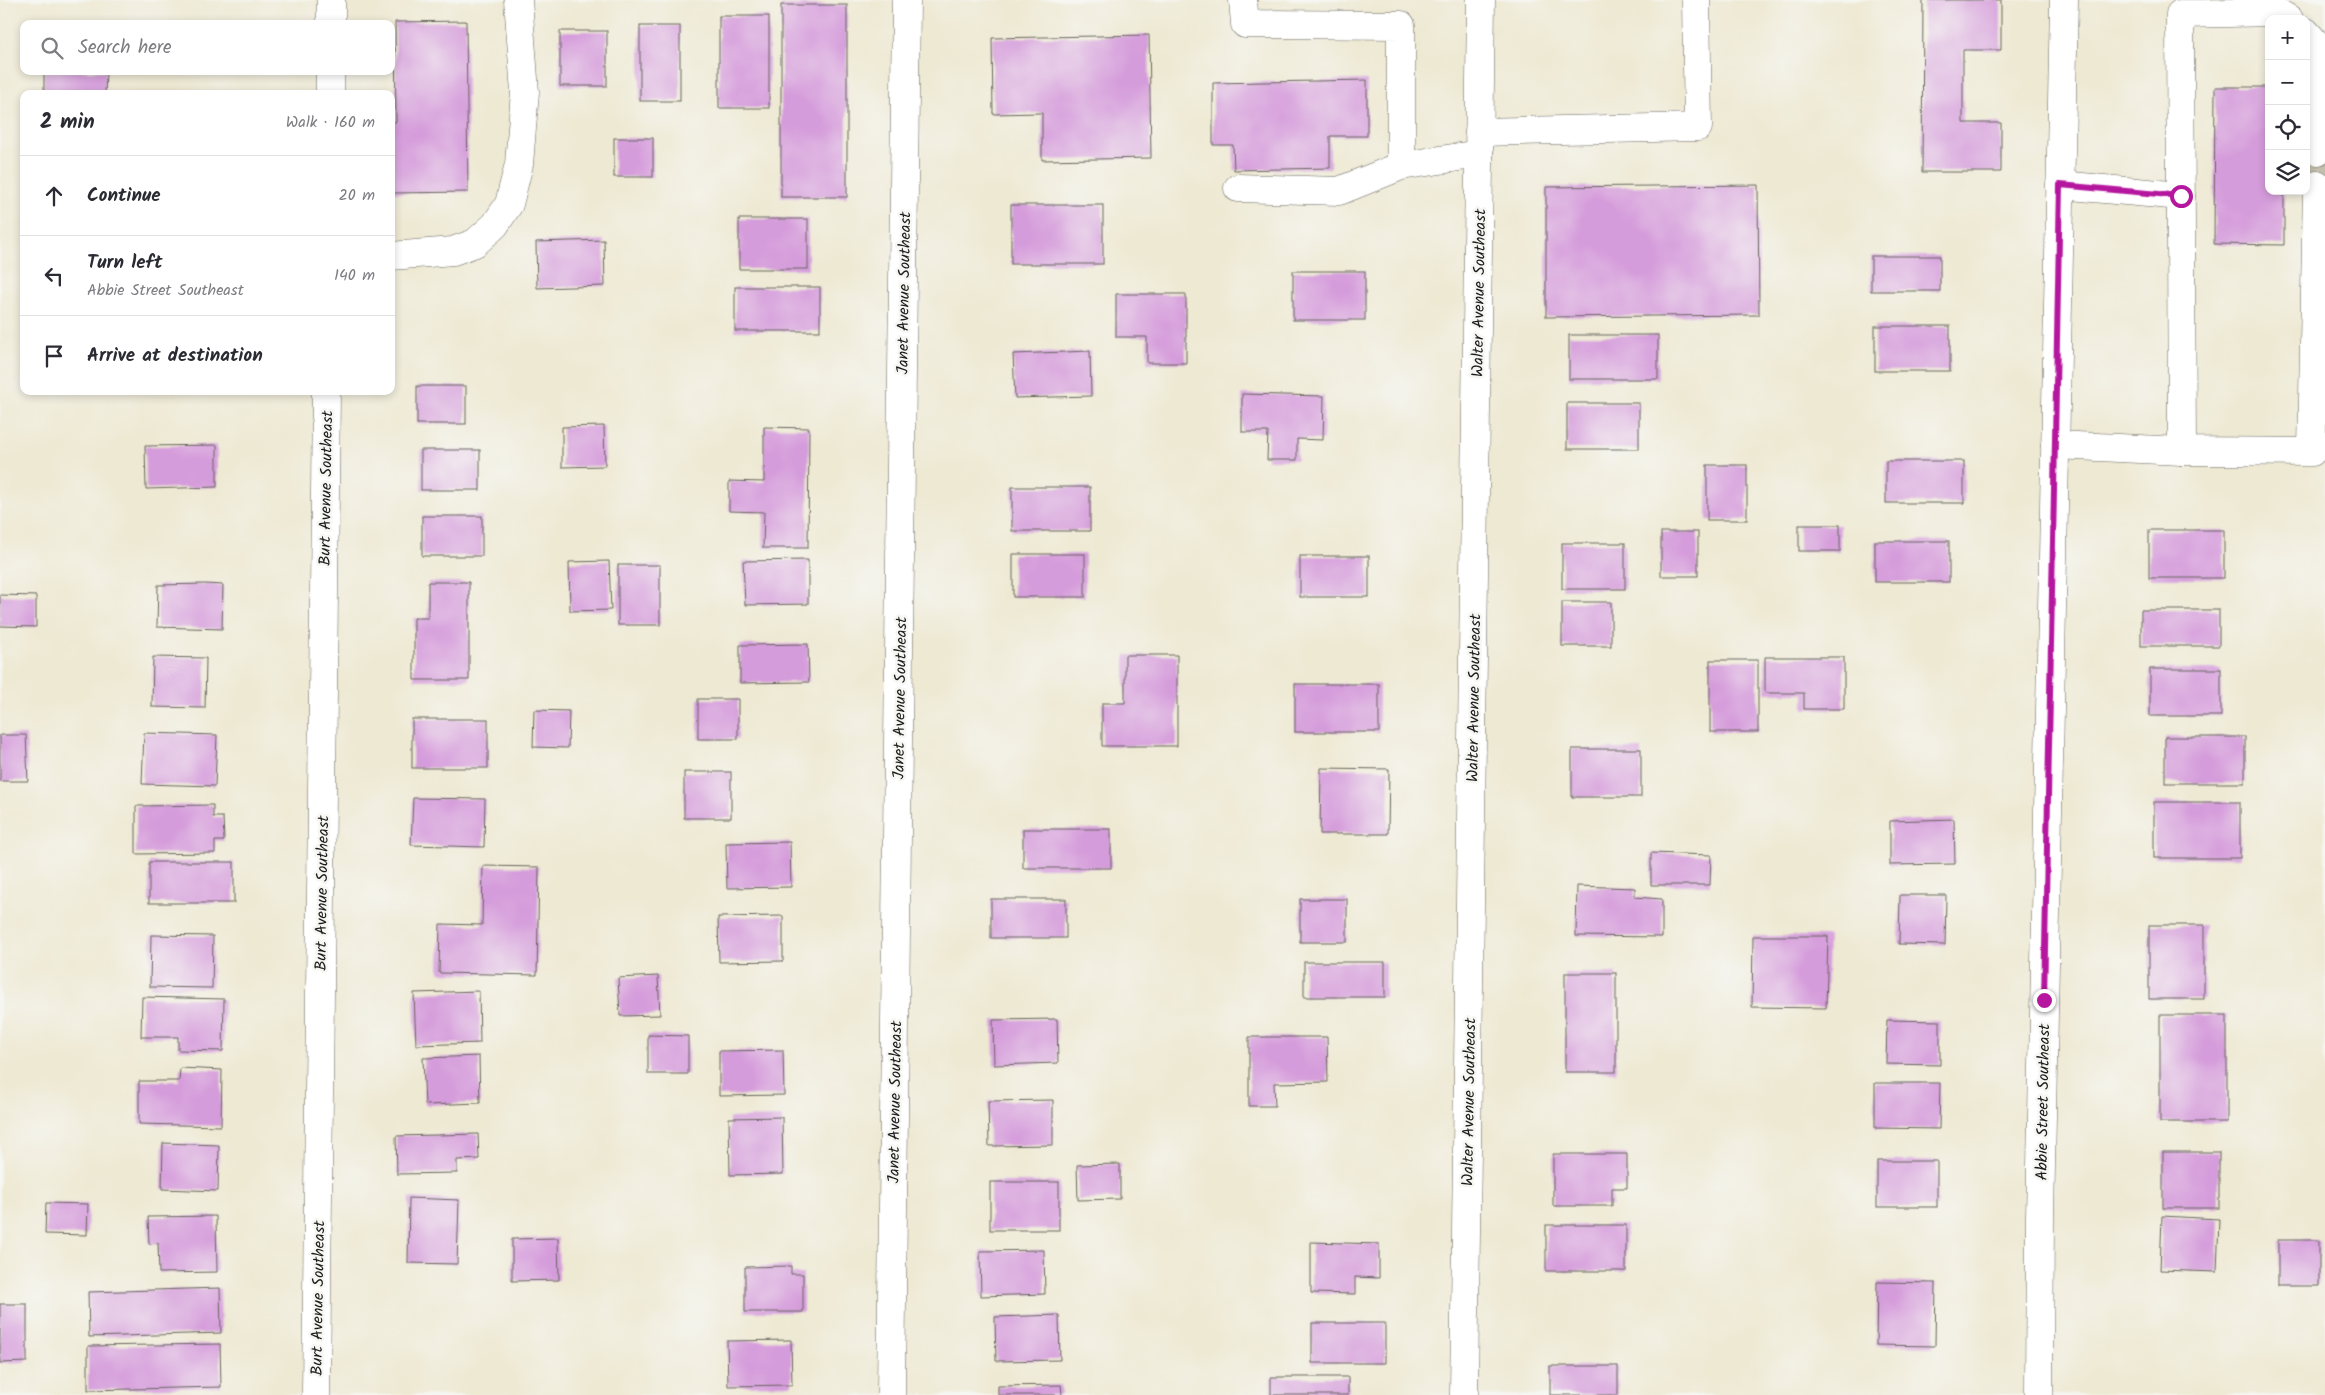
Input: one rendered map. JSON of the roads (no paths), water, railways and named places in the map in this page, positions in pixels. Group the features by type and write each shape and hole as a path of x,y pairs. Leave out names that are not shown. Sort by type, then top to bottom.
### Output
{"street":[{"path":"331,0 331,20"},
{"path":"395,256 453,251 475,243 495,225 509,204 520,164 524,92 518,0"},
{"name":"Janet Avenue Southeast","path":"891,1395 906,0"},
{"path":"1243,0 1245,24 1401,25 1401,166"},
{"name":"Walter Avenue Southeast","path":"1464,1395 1481,0"},
{"path":"1238,188 1339,191 1401,166 1479,143 1698,127 1696,0"},
{"name":"Abbie Street Southeast","path":"2039,1395 2040,1217 2064,0"},
{"path":"2182,451 2180,14 2281,10"},
{"path":"2310,36 2315,42 2317,49 2318,151"},
{"path":"330,75 330,90"},
{"path":"2060,185 2181,196"},
{"path":"2055,445 2182,451 2312,452 2317,186"},
{"name":"Burt Avenue Southeast","path":"316,1395 326,395"}],"tunnel":[{"path":"2317,185 2318,151"}]}
